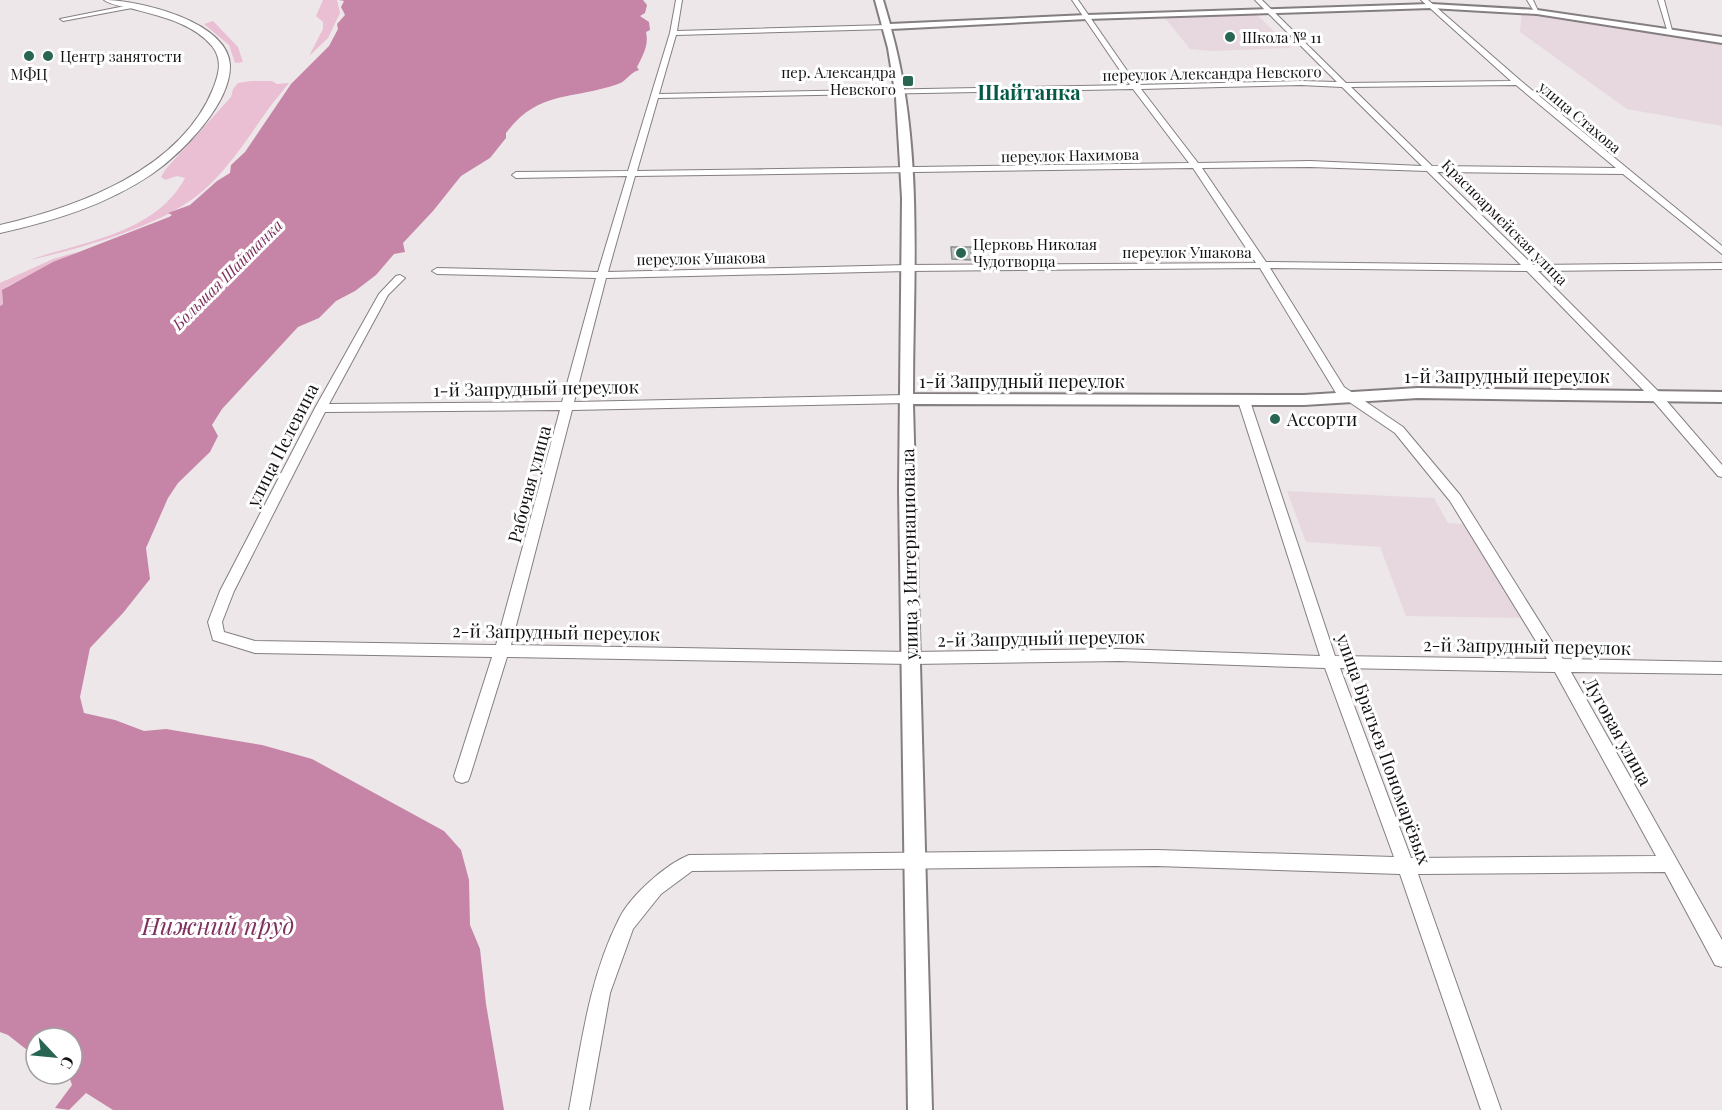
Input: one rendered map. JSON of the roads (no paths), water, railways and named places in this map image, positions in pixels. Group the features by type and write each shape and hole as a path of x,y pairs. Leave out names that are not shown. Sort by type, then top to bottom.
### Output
{"main road":[{"path":"0,229 32,222 123,188 167,159 209,111 226,71 226,62 222,53 210,38 197,28 109,0"}],"street":[{"name":"Рабочая улица","path":"462,776 502,650 602,275 673,33 679,0"},
{"name":"улица 3 Интернационала","path":"879,0 888,27 901,93 906,171 908,268 906,399 920,1110"},
{"path":"1075,0 1136,87 1196,166 1264,267 1340,390 1350,398"},
{"name":"Красноармейская улица","path":"1258,0 1530,268 1654,394 1722,473"},
{"path":"1530,0 1537,12"},
{"path":"1661,0 1671,33"},
{"path":"673,33 888,27 1428,3 1537,12 1722,40"},
{"name":"улица Стахова","path":"1428,3 1518,83 1722,250"},
{"path":"63,20 130,7"},
{"name":"переулок Александра Невского","path":"655,96 901,93 1301,83 1345,86 1518,83"},
{"name":"переулок Нахимова","path":"516,175 1310,164 1430,170 1623,171"},
{"name":"переулок Ушакова","path":"437,272 602,275 908,268 1324,265 1530,268 1722,267"},
{"name":"улица Пелевина","path":"218,636 215,622 227,591 321,408 384,294 400,278"},
{"name":"1-й Запрудный переулок","path":"321,408 906,399 1244,401 1350,398 1419,393 1654,394 1722,397"},
{"name":"Луговая улица","path":"1350,398 1399,430 1455,498 1560,667 1722,958"},
{"name":"улица Братьев Пономарёвых","path":"1244,401 1330,662 1406,866 1491,1110"},
{"name":"2-й Запрудный переулок","path":"218,636 255,647 911,658 1119,655 1560,667 1722,668"},
{"path":"579,1110 601,993 626,923 655,888 689,863 1156,858 1406,866 1669,864"}],"water":[{"name":"Нижний пруд","path":"339,0 643,0 647,5 645,13 640,16 649,22 650,30 646,32 646,46 637,67 639,70 618,84 543,103 518,119 490,158 461,176 403,243 405,252 394,254 376,275 355,291 336,301 319,318 298,327 222,409 212,425 218,436 210,452 178,483 168,498 146,548 150,579 123,613 90,648 80,697 84,713 115,720 144,731 166,729 262,745 312,759 444,831 461,850 469,880 470,925 480,949 486,1004 504,1110 113,1110 86,1093 69,1110 55,1108 71,1086 84,1086 84,1026 24,1026 24,1048 8,1035 0,1032 0,306 3,304 2,290 53,262 169,217 172,215 168,213 190,205 217,181 230,173 231,165 245,152 291,84 329,46 338,29 337,24 345,15 341,7 344,1"}],"place":[{"name":"Школа № 11","path":"1230,37"},
{"name":"МФЦ","path":"29,56"},
{"name":"Центр занятости","path":"48,56"},
{"name":"пер. Александра Невского","path":"908,81"},
{"name":"Церковь Николая Чудотворца","path":"961,253"},
{"name":"Ассорти","path":"1275,419"}],"district":[{"name":"Шайтанка","path":"1029,91"}],"water label":[{"name":"Большая Шайтанка","path":"227,274"}]}
